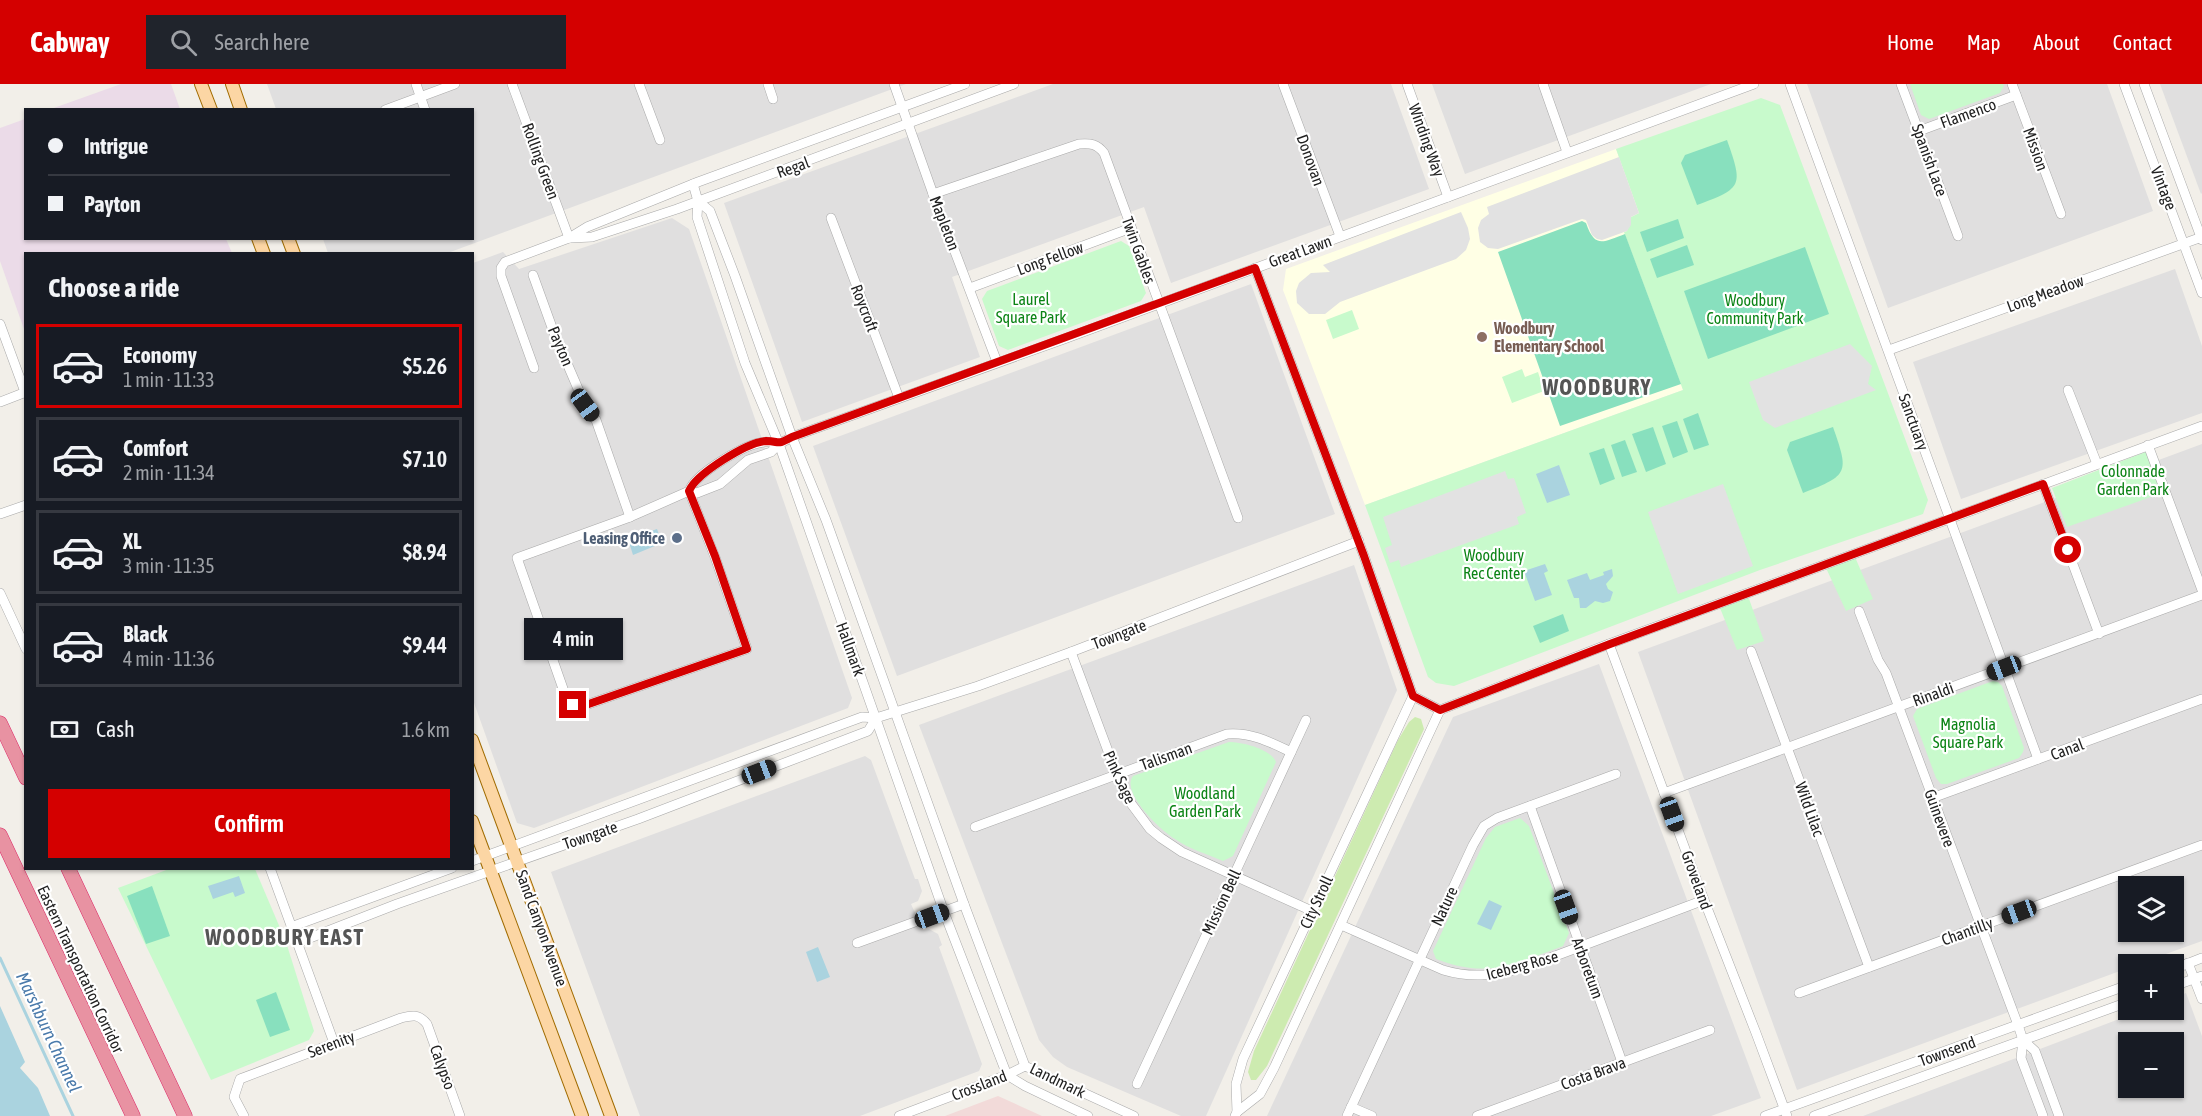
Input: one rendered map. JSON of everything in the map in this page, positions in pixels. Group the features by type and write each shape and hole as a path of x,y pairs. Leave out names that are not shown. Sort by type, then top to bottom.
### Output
{"highway":[{"path":"0,723 24,774"},
{"name":"Eastern Transportation Corridor","path":"0,835 133,1116"},
{"name":"Eastern Transportation Corridor","path":"69,870 185,1116"}],"main road":[{"path":"201,84 210,108"},
{"path":"232,84 240,108"},
{"name":"Sand Canyon Avenue","path":"474,745 611,1116"},
{"name":"Sand Canyon Avenue","path":"474,827 582,1116"}],"street":[{"path":"416,84 424,108"},
{"path":"390,108 455,84"},
{"name":"Rolling Green","path":"512,84 569,238"},
{"path":"639,84 660,140"},
{"path":"768,84 773,99"},
{"name":"Mapleton","path":"894,84 997,362"},
{"name":"Regal","path":"534,368 503,285 501,268 505,262 569,238 587,226 693,184 965,84"},
{"name":"Regal","path":"569,238 592,237 698,201 1014,84"},
{"name":"Donovan","path":"1283,84 1340,237"},
{"name":"Winding Way","path":"1407,84 1448,197"},
{"path":"1543,84 1568,152"},
{"name":"Great Lawn","path":"778,444 1754,84"},
{"name":"Sanctuary","path":"1790,84 2038,759"},
{"name":"Spanish Lace","path":"1901,84 1958,236"},
{"name":"Mission","path":"2012,84 2061,214"},
{"name":"Vintage","path":"2124,84 2202,293"},
{"name":"Vintage","path":"2144,84 2202,237"},
{"name":"Flamenco","path":"1919,131 2016,95"},
{"name":"Twin Gables","path":"933,194 1079,144 1094,144 1104,153 1238,518"},
{"name":"Hallmark","path":"693,184 698,201 697,218 745,363 778,444 944,912 1007,1075"},
{"name":"Hallmark","path":"698,201 710,211 792,437 826,520 964,904 1021,1053"},
{"name":"Roycroft","path":"831,218 899,398"},
{"name":"Long Fellow","path":"970,288 1131,228"},
{"name":"Long Meadow","path":"1888,350 2202,237"},
{"path":"1255,268 1359,541 1413,696 1440,710 1610,644 2202,426"},
{"name":"Payton","path":"533,274 554,333 585,405 596,420 630,517"},
{"path":"0,324 24,389"},
{"path":"2068,390 2097,464"},
{"path":"0,402 24,392"},
{"path":"778,444 765,441 725,458 692,483 689,491 715,556 747,649 580,707 567,700 518,558 630,517 689,491 697,493 720,483 748,460 771,452 778,444"},
{"path":"2148,445 2202,590"},
{"path":"2043,484 2099,634"},
{"path":"0,514 24,506"},
{"name":"Towngate","path":"474,860 862,717 876,718 896,713 1071,652 1359,541"},
{"path":"0,593 23,639"},
{"name":"Rinaldi","path":"1664,793 2202,595"},
{"name":"Guinevere","path":"1859,611 1898,707 2023,1040"},
{"name":"Groveland","path":"1610,644 1785,1112"},
{"name":"Wild Lilac","path":"1751,651 1869,967"},
{"name":"Pink Sage","path":"1071,652 1116,774 1132,807 1161,838 1182,852 1312,911"},
{"name":"City Stroll","path":"1236,1114 1236,1084 1243,1059 1413,696"},
{"name":"Canal","path":"1932,798 2202,699"},
{"name":"City Stroll","path":"1236,1114 1260,1094 1274,1068 1440,710"},
{"name":"Towngate","path":"297,944 397,904 638,819 868,731 876,718"},
{"name":"Mission Bell","path":"1137,1083 1306,720"},
{"name":"Talisman","path":"975,827 1227,734 1251,735 1291,752"},
{"name":"Nature","path":"1349,1111 1484,826 1497,818 1616,774"},
{"name":"Arboretum","path":"1530,806 1623,1062"},
{"name":"Chantilly","path":"1799,993 2202,844"},
{"path":"271,870 334,1043"},
{"path":"291,927 447,870"},
{"name":"Iceberg Rose","path":"1341,924 1419,960 1459,975 1476,977 1498,975 1526,967 1704,900"},
{"path":"857,943 964,904"},
{"path":"2184,965 2202,958"},
{"path":"2188,963 2198,977 2202,999"},
{"name":"Townsend","path":"1765,1116 1785,1112 2118,989"},
{"name":"Townsend","path":"1814,1116 2118,1006"},
{"name":"Serenity","path":"244,1116 234,1097 240,1079 401,1018 413,1015 423,1019"},
{"name":"Calypso","path":"423,1019 427,1024 460,1116"},
{"name":"Costa Brava","path":"1477,1116 1710,1029"},
{"path":"2023,1040 2021,1058 2043,1116"},
{"path":"2023,1040 2035,1051 2059,1116"},
{"name":"Landmark","path":"1021,1053 1025,1066 1134,1116"},
{"name":"Crossland","path":"899,1116 1025,1066"},
{"name":"Landmark","path":"1007,1075 1088,1116"},
{"path":"1349,1111 1372,1116"}],"shaded area":[{"path":"121,84 171,84 180,108 54,108"},
{"path":"267,84 906,84 450,252 328,252 323,240 474,240 474,108 276,108"},
{"path":"1053,84 1391,84 1429,189 1171,283 1144,207 952,277 980,357 802,422 724,203"},
{"path":"1432,84 1711,84 1465,174"},
{"path":"1807,84 2107,84 2153,211 1888,308"},
{"path":"2160,84 2202,84 2201,194"},
{"path":"24,119 24,240 226,240 232,252 24,252 24,329 0,261 0,128"},
{"name":"Woodbury Elementary School","path":"1616,149 1639,213 1683,390 1365,505 1283,290 1286,269"},
{"path":"1619,157 1639,213 1631,217 1631,225 1627,231 1602,240 1597,239 1592,235 1586,220 1582,219 1498,249 1488,248 1480,242 1478,228 1481,220 1489,214 1487,207"},
{"path":"1461,212 1470,239 1466,250 1456,259 1340,302 1325,314 1309,314 1297,303 1296,291 1299,283 1311,273 1330,272 1323,265"},
{"path":"672,218 689,229 852,698 848,708 534,828 517,823 474,703 474,263 503,252 519,269"},
{"path":"2175,269 2202,346 2202,413 1961,499 1913,362"},
{"path":"1251,284 1335,514 897,676 813,446"},
{"path":"1850,344 1872,366 1868,384 1876,390 1775,428 1763,420 1749,382"},
{"path":"2202,444 2202,941 2166,954 2118,954 2118,972 1797,1090 1638,652"},
{"path":"1505,471 1508,479 1514,478 1526,513 1517,517 1519,524 1401,567 1399,560 1390,563 1385,548 1392,545 1383,517"},
{"path":"1723,484 1753,566 1678,594 1648,512"},
{"path":"1354,565 1397,690 1206,1116 1181,1116 1067,1067 1053,1057 1039,1040 919,725"},
{"path":"1599,664 1761,1098 1711,1116 1267,1116 1453,717"},
{"path":"865,756 871,760 915,879 918,879 922,891 918,901 911,904 923,930 929,929 938,934 942,945 939,947 982,1064 979,1071 860,1116 640,1116 551,872"},
{"path":"2186,993 2202,1036 2202,1116 1863,1116 2118,1019 2184,1020 2184,994"},
{"path":"998,1096 1042,1116 945,1116"}],"green space":[{"path":"1910,84 2003,84 2004,86 2000,93 1929,119 1921,115"},
{"path":"1761,98 1780,105 1928,500 1923,514 1760,570 1454,686 1436,683 1428,677 1365,505 1683,390 1624,232 1627,231 1631,217 1639,213 1616,149"},
{"path":"1727,140 1736,167 1735,183 1723,194 1697,205 1681,163 1685,155"},
{"path":"1678,219 1684,238 1647,252 1640,232"},
{"path":"1582,221 1586,223 1596,240 1605,241 1625,234 1681,384 1560,426 1498,252"},
{"name":"Laurel Square Park","path":"1121,241 1129,246 1146,293 1141,301 1008,350 999,346 982,299 987,291"},
{"path":"1687,245 1694,265 1657,278 1650,259"},
{"name":"Woodbury Community Park","path":"1805,247 1829,314 1708,359 1684,291"},
{"path":"1352,310 1359,329 1333,339 1326,320"},
{"path":"1522,369 1525,377 1538,372 1544,391 1512,403 1502,377"},
{"path":"1698,413 1709,445 1694,450 1683,419"},
{"path":"1677,421 1688,452 1673,458 1662,426"},
{"path":"1653,427 1666,464 1646,472 1632,434"},
{"path":"1833,427 1842,454 1841,470 1829,482 1803,493 1787,450 1790,442"},
{"path":"1625,440 1637,472 1622,477 1611,445"},
{"path":"1604,448 1615,479 1600,485 1589,453"},
{"name":"Colonnade Garden Park","path":"2148,451 2162,493 2067,527 2052,488"},
{"path":"1855,557 1873,599 1846,611 1826,568"},
{"path":"1748,596 1764,641 1737,650 1720,608"},
{"path":"1563,614 1569,631 1540,643 1533,626"},
{"name":"Magnolia Square Park","path":"1993,681 2002,686 2024,748 2023,752 2019,758 1947,784 1941,784 1936,778 1913,716 1917,709"},
{"path":"1415,717 1421,719 1424,729 1267,1066 1256,1080 1251,1080 1248,1072 1254,1051 1398,740 1409,722"},
{"name":"Woodland Garden Park","path":"1229,742 1241,743 1262,750 1273,757 1276,762 1233,856 1223,861 1186,846 1169,835 1152,820 1137,801 1130,783 1133,776"},
{"path":"1520,818 1529,826 1569,933 1563,946 1500,967 1470,968 1436,959 1433,951 1486,838 1495,827"},
{"path":"166,870 255,870 286,942 314,1031 309,1040 211,1080 118,888"},
{"path":"152,886 170,936 146,944 127,896"},
{"path":"276,992 290,1030 270,1037 256,1000"}],"water":[{"path":"1559,465 1570,495 1547,503 1536,474"},
{"path":"657,529 662,543 633,555 628,539"},
{"path":"1545,564 1548,571 1544,573 1552,595 1535,601 1524,571"},
{"path":"1612,569 1613,576 1606,584 1613,592 1610,601 1603,603 1595,601 1586,608 1580,608 1579,598 1574,598 1567,580 1587,573 1590,580"},
{"path":"239,876 245,893 235,897 233,892 213,899 208,886"},
{"path":"1489,900 1502,906 1491,930 1477,924"},
{"path":"818,947 830,977 817,982 806,952"},
{"path":"0,1006 25,1062 20,1068 38,1088 50,1116 0,1116"}],"waterway":[{"name":"Marshburn Channel","path":"0,958 73,1116"}],"place":[{"name":"Woodbury Elementary School","path":"1482,337"},
{"name":"Leasing Office","path":"677,538"}],"district":[{"name":"WOODBURY","path":"1597,387"},
{"name":"WOODBURY EAST","path":"285,937"}],"route":[{"path":"573,705 580,707 747,649 715,556 689,491 692,483 725,458 765,441 778,444 1255,268 1364,556 1413,696 1440,710 1610,644 2043,484 2068,550"}],"park label":[{"name":"Woodbury Rec Center","path":"1494,564"}]}
